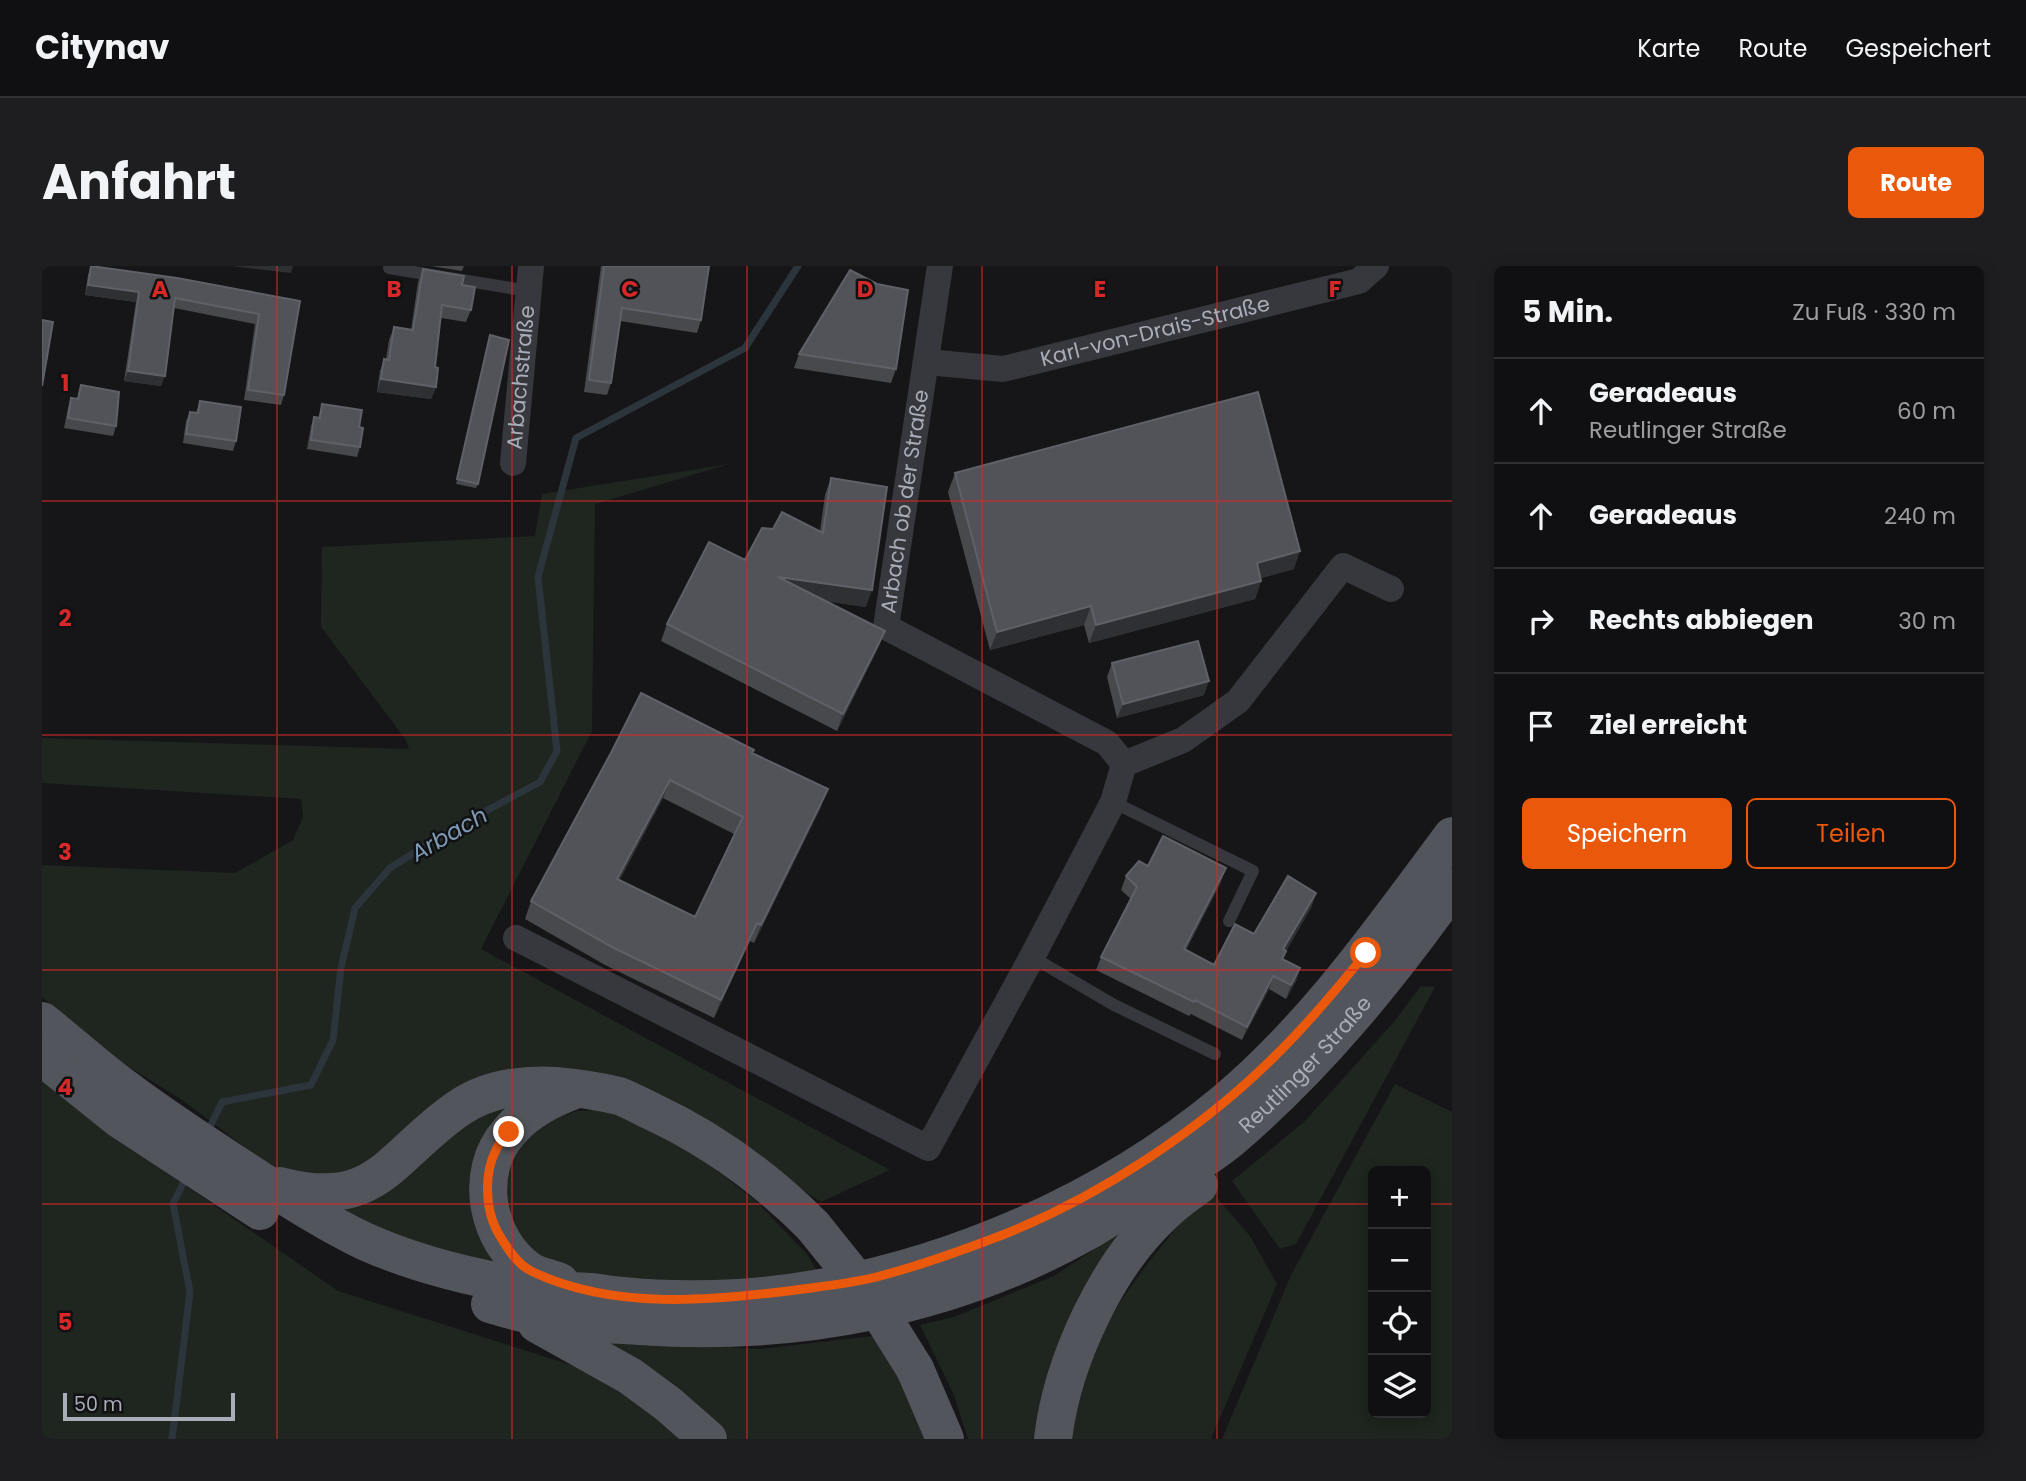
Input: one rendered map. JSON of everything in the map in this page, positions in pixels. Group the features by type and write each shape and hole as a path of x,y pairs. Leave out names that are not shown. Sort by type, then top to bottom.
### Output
{"main road":[{"name":"Reutlinger Straße","path":"1227,1121 1273,1058 1316,1014 1366,953 1452,836"},
{"name":"Reutlinger Straße","path":"1227,1121 1299,1075 1365,1004 1452,888"},
{"path":"42,1020 121,1103 209,1179 291,1229 328,1250 425,1287 563,1321 724,1330 828,1321 955,1290 1013,1267 1085,1232 1196,1163 1227,1121"},
{"path":"42,1057 247,1171 313,1213 366,1242 452,1272 544,1290 625,1297 740,1297 882,1276 1007,1233 1066,1205 1146,1159 1227,1121"},
{"path":"247,1171 302,1192 334,1193 360,1188 381,1175 459,1108 485,1095 512,1086 538,1085 579,1088 621,1097 670,1120 721,1149 781,1194 813,1226 870,1297 915,1369 945,1439"},
{"path":"579,1088 546,1101 509,1132 495,1151 487,1185 493,1222 507,1248 530,1271 590,1292"},
{"path":"1053,1439 1063,1392 1092,1314 1130,1251 1156,1221 1205,1180 1227,1121"},
{"path":"514,1311 630,1376 708,1439"}],"street":[{"name":"Arbach ob der Straße","path":"940,266 886,627 1107,743 1124,764"},
{"name":"Karl-von-Drais-Straße","path":"927,362 1003,369 1359,281 1376,266"},
{"name":"Arbachstraße","path":"513,463 530,279"},
{"path":"516,938 928,1148 1113,802 1124,764 1183,740 1238,701 1343,566 1391,589"}],"lane":[{"name":"Arbachstraße","path":"389,268 530,279"},
{"path":"1113,802 1253,871 1229,921"},
{"path":"1032,957 1114,1005 1215,1054"}],"shaded area":[{"path":"729,464 595,504 592,731 481,949 890,1170 821,1202 646,1088 553,1069 355,1179 278,1172 182,1100 118,1060 42,997 42,865 235,873 293,840 303,817 301,799 42,783 42,738 409,749 406,740 321,627 322,547 535,536 542,494"},
{"path":"1421,986 1435,987 1296,1244 1280,1249 1232,1181 1304,1122 1393,1023"},
{"path":"42,1075 146,1158 338,1291 609,1377 691,1439 42,1439"},
{"path":"1395,1084 1452,1112 1452,1439 1222,1439 1291,1275"},
{"path":"511,1100 486,1148 517,1270 415,1248 338,1206 472,1121"},
{"path":"612,1109 678,1141 756,1201 807,1254 817,1272 740,1284 580,1276 540,1263 506,1213 507,1163 519,1142 544,1123 576,1111"},
{"path":"1210,1190 1250,1236 1277,1284 1211,1439 1071,1439 1084,1382 1105,1327 1154,1256"},
{"path":"1131,1225 1043,1439 968,1439 954,1395 920,1325 954,1317 1054,1276"},
{"path":"873,1336 904,1387 926,1439 729,1439 705,1412 596,1340 760,1349"}],"building":[{"path":"91,266 177,278 300,301 284,395 248,390 259,314 175,298 165,376 128,371 139,292 88,285"},
{"path":"604,266 709,266 701,320 622,308 611,383 589,380"},
{"path":"423,269 464,276 462,285 475,287 471,310 442,305 435,367 438,368 436,387 381,379 384,359 389,360 394,327 413,330"},
{"path":"850,270 877,284 908,290 896,369 799,354"},
{"path":"42,320 53,322 42,386"},
{"path":"490,335 509,340 478,484 457,479"},
{"path":"81,385 119,392 116,426 68,418 71,398 78,399"},
{"path":"1258,392 1300,551 1257,563 1261,581 1096,625 1091,606 997,632 955,473"},
{"path":"200,401 241,407 236,441 186,434 190,412 198,413"},
{"path":"322,404 362,410 360,447 311,440 314,417 320,418"},
{"path":"831,478 887,487 872,590 778,577 885,631 843,714 667,624 709,542 745,560 762,528 773,529 782,512 823,533"},
{"path":"1198,641 1209,681 1123,704 1112,663"},
{"path":"641,693 754,750 752,753 828,789 761,925 757,923 721,1000 612,947 531,901","holes":["670,780 743,817 695,917 617,879"]},
{"path":"1163,836 1226,868 1184,949 1214,965 1235,924 1254,934 1288,876 1316,893 1283,949 1286,951 1282,959 1300,968 1291,985 1273,976 1247,1027 1101,957 1137,887 1126,876 1139,861 1148,866"}],"waterway":[{"name":"Arbach","path":"207,1133 222,1102 311,1085 333,1040 341,968 355,908 390,868 454,828 540,782 557,751 538,577 576,438 745,348 798,266"},
{"name":"Arbach","path":"172,1439 190,1292 173,1204 187,1175"}],"route":[{"path":"509,1132 495,1151 487,1185 493,1222 507,1248 530,1271 590,1292 625,1297 666,1298 740,1297 816,1288 882,1276 1007,1233 1066,1205 1146,1159 1223,1103 1273,1058 1316,1014 1366,953"}]}
